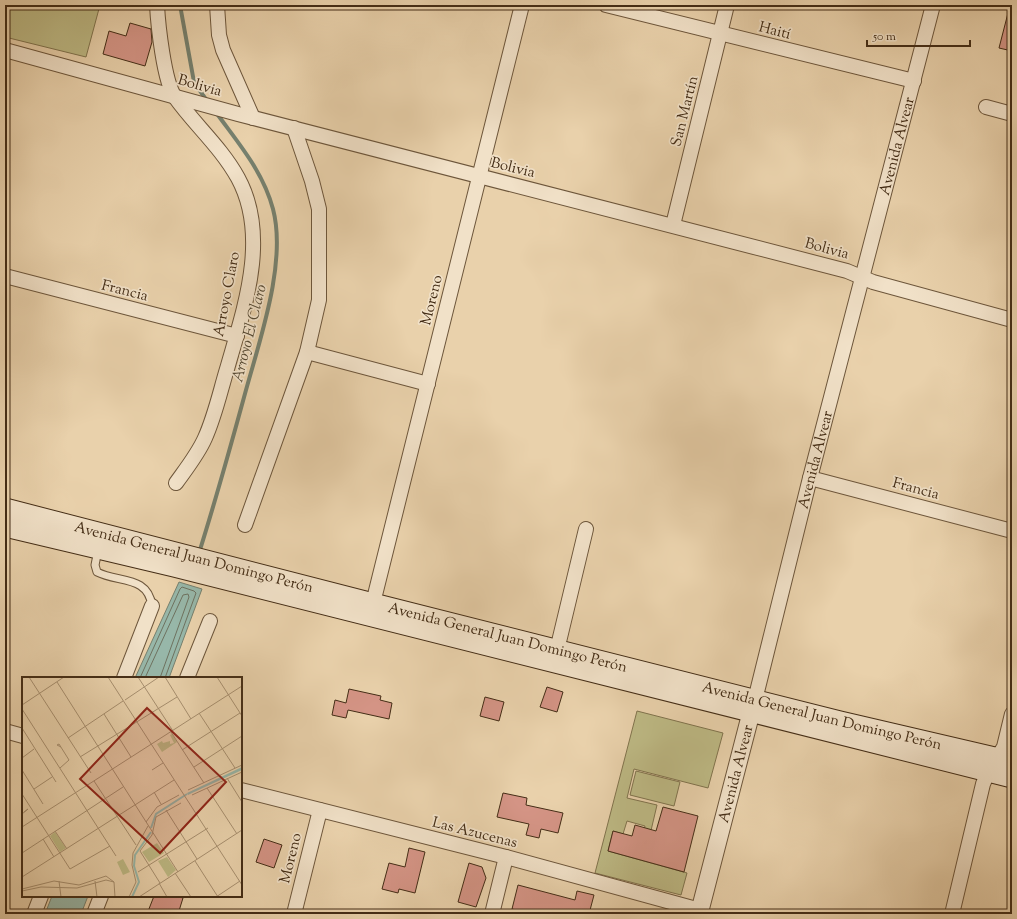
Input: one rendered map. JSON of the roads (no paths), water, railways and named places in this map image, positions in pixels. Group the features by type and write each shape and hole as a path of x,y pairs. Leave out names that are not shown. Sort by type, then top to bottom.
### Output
{"main road":[{"name":"Avenida General Juan Domingo Perón","path":"5,508 222,572 753,706 999,763 1012,778"},
{"name":"Avenida General Juan Domingo Perón","path":"5,527 98,550 176,559"},
{"name":"Avenida General Juan Domingo Perón","path":"222,572 373,604 557,650 753,706"}],"street":[{"name":"Arroyo Claro","path":"157,5 167,76 180,97 238,178 247,201 252,226 253,252 249,283 237,336 205,439 176,483"},
{"path":"217,5 219,35 223,50 253,118"},
{"name":"Moreno","path":"373,604 522,5"},
{"name":"Haití","path":"606,5 914,81"},
{"name":"San Martín","path":"673,225 727,5"},
{"name":"Avenida Alvear","path":"699,912 753,706 810,478 864,278 933,5"},
{"name":"Bolivia","path":"5,50 253,118 847,270 873,282 1012,320"},
{"path":"986,107 1012,114"},
{"path":"244,525 307,352 318,300 319,209 312,181 294,128"},
{"name":"Francia","path":"5,276 237,336"},
{"path":"307,352 428,384"},
{"name":"Francia","path":"810,478 1012,531"},
{"path":"557,650 586,529"},
{"path":"124,677 152,606"},
{"path":"187,677 210,621"},
{"path":"952,914 983,784 999,763 1012,714"},
{"path":"5,731 22,736"},
{"name":"Las Azucenas","path":"242,790 506,857 699,912"},
{"name":"Moreno","path":"294,914 320,810"},
{"path":"492,914 506,857"},
{"path":"34,914 41,897"},
{"path":"94,914 101,897"}],"lane":[{"path":"98,550 95,565 97,572 131,581 145,589 150,595 152,606"}],"water":[{"path":"179,582 202,589 169,677 135,677"},
{"path":"52,897 88,897 81,914 45,914"}],"waterway":[{"name":"Arroyo El Claro","path":"180,5 194,82 207,101"},
{"name":"Arroyo El Claro","path":"199,553 264,324 270,300 277,252 276,230 269,195 249,158 215,111"}]}
